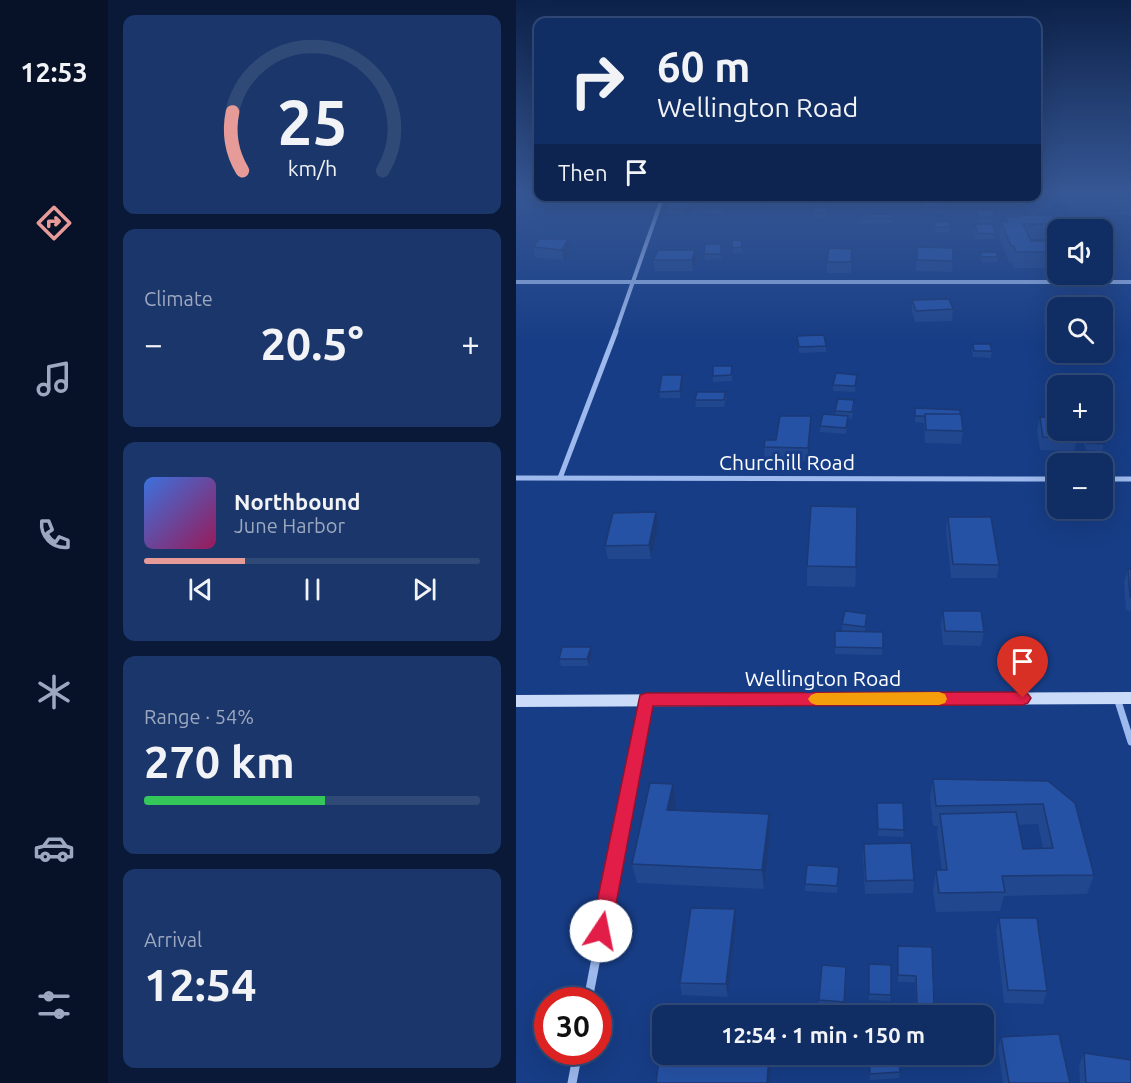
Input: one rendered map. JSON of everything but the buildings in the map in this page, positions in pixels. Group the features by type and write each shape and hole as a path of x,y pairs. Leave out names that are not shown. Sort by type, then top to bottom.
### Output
{"main road":[{"name":"Wellington Road","path":"516,701 1124,698"}],"street":[{"path":"560,478 648,243"},
{"path":"516,282 1131,282"},
{"name":"Churchill Road","path":"516,478 1047,479"},
{"path":"1113,479 1131,479"},
{"path":"1124,698 1131,742"},
{"path":"591,987 646,699"},
{"path":"572,1083 575,1065"}],"slow traffic":[{"path":"816,699 939,699"}],"route":[{"path":"601,931 646,699 1023,698"}]}
